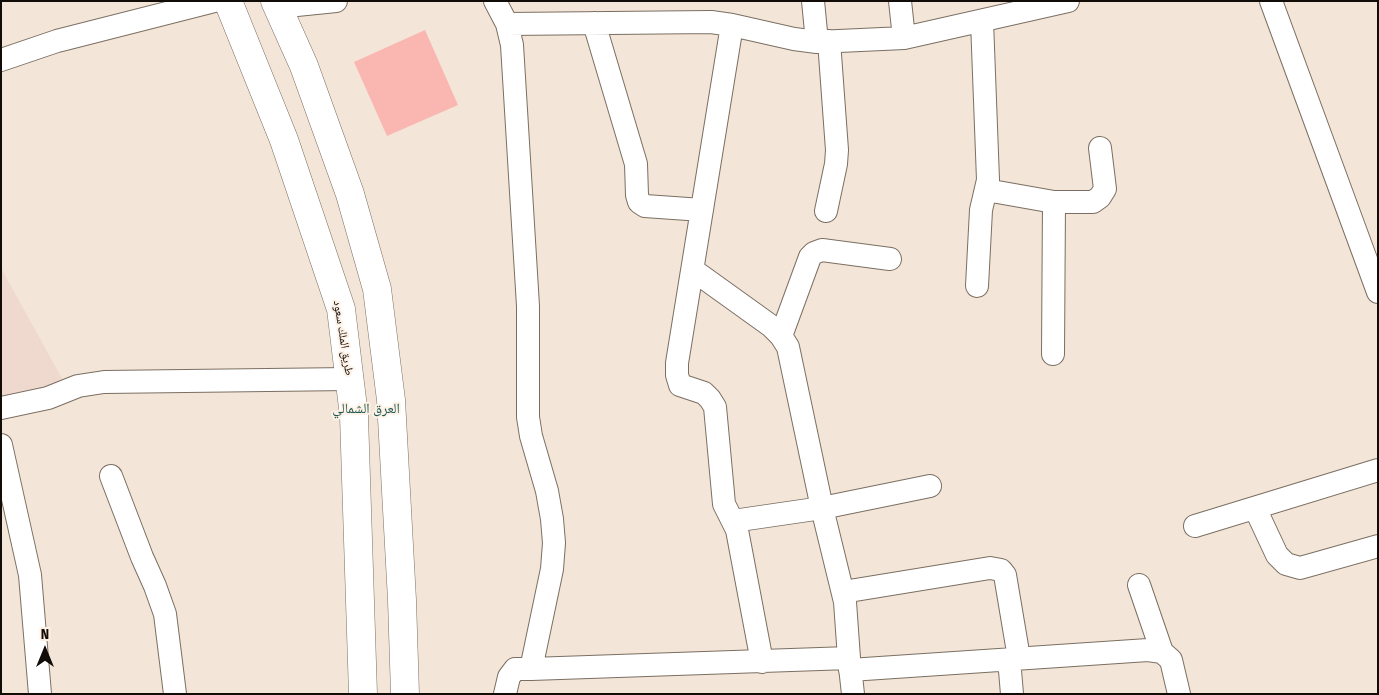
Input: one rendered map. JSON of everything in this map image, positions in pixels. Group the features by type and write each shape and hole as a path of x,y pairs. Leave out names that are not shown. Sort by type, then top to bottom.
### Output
{"highway":[{"name":"طريق الملك سعود","path":"228,1 284,140 341,309 354,416 363,694"},
{"path":"276,4 304,66 350,194 377,289 391,400 405,694"}],"street":[{"path":"1,60 57,41 214,1"},
{"path":"276,4 336,1"},
{"path":"495,1 507,24 512,45 528,306 528,417 531,436 547,491 554,543 552,569 531,669"},
{"path":"813,1 823,41 837,150 836,164 826,211"},
{"path":"900,1 904,38"},
{"path":"507,24 710,22 785,37 823,41 904,38 1068,1"},
{"path":"1271,1 1377,283"},
{"path":"977,286 981,210 988,180 982,21"},
{"path":"594,23 636,164 639,202 646,206 702,210"},
{"path":"732,25 677,363 677,375 680,385 704,393 715,407 724,504 737,530 762,662"},
{"path":"986,190 1054,202 1093,202 1100,197 1105,189 1100,148"},
{"path":"1053,354 1054,202"},
{"path":"781,336 810,257 814,253 822,250 890,259"},
{"path":"692,270 771,326 788,347 822,508 846,602 853,694"},
{"path":"1,408 48,398 78,386 104,382 350,379"},
{"path":"1,446 30,575 40,694"},
{"path":"1195,526 1378,470"},
{"path":"111,476 155,586 164,614 175,694"},
{"path":"733,521 822,508 930,486"},
{"path":"1256,508 1277,555 1286,564 1300,568 1378,546"},
{"path":"843,592 990,568 1001,570 1005,575 1014,658 1012,694"},
{"path":"1139,585 1162,652 1171,660 1179,694"},
{"path":"505,694 509,677 515,668 762,662 850,664 1014,658 1148,650 1162,652"}],"shaded area":[{"path":"1,268 71,395 1,409"}],"building":[{"path":"425,30 458,105 387,136 354,62"}],"district":[{"name":"العرق الشمالي","path":"366,409"}]}
